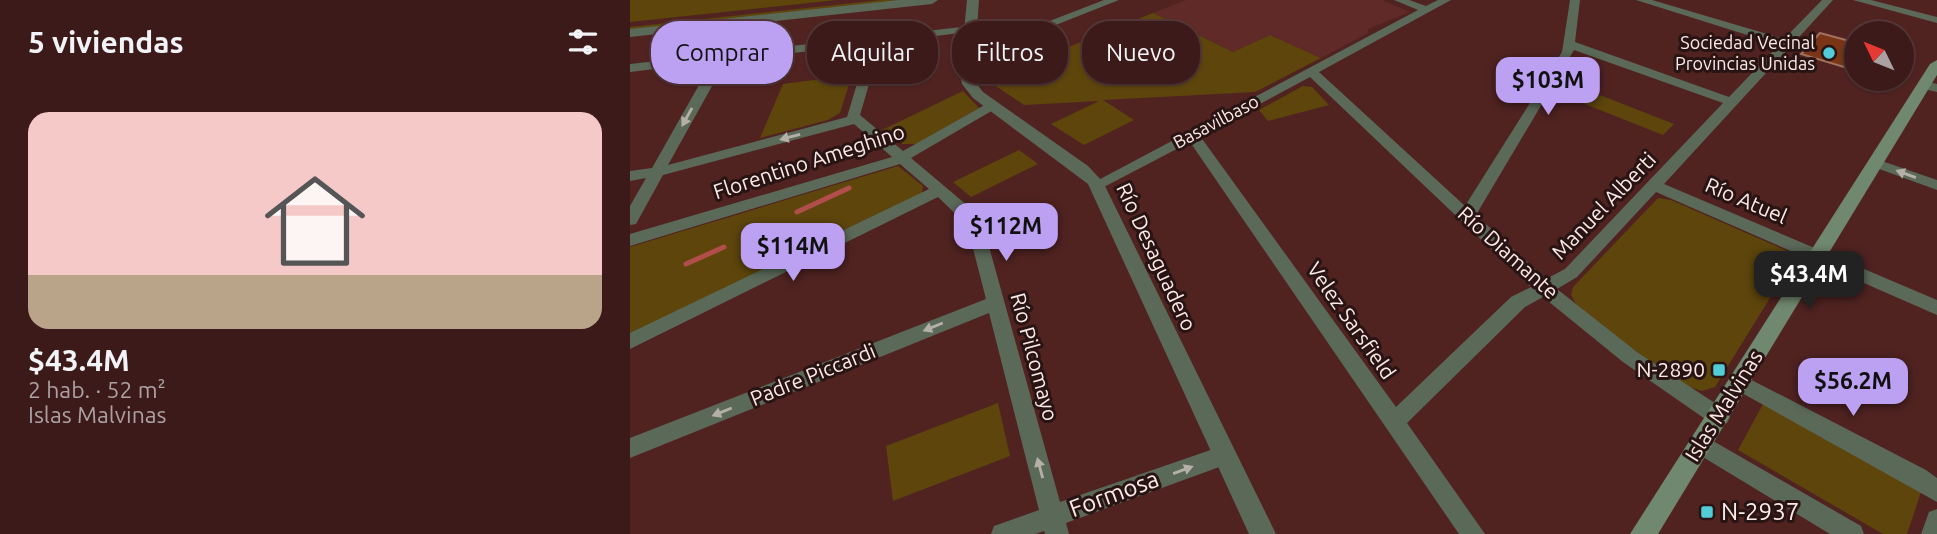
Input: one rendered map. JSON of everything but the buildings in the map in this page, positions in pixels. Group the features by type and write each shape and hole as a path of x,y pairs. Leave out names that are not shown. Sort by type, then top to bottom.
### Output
{"main road":[{"name":"Islas Malvinas","path":"1643,534 1933,77"}],"street":[{"path":"630,24 858,0"},
{"path":"630,33 932,0"},
{"name":"Río Desaguadero","path":"972,21 973,0"},
{"path":"1058,21 1114,0"},
{"path":"1399,0 1427,10"},
{"name":"Basavilbaso","path":"1097,185 1446,0"},
{"path":"1466,216 1571,45 1575,0"},
{"path":"1641,0 1787,44"},
{"path":"1858,0 1937,20"},
{"name":"Manuel Alberti","path":"1394,422 1518,302 1571,273 1825,1"},
{"path":"1571,45 1732,102"},
{"path":"630,68 651,66"},
{"name":"Río Diamante","path":"1311,71 1543,287 1630,358 1719,417"},
{"path":"630,220 706,84"},
{"path":"630,176 656,173 856,119 852,111 861,84"},
{"name":"Río Desaguadero","path":"969,84 993,106 1086,173 1097,185 1263,534"},
{"name":"Florentino Ameghino","path":"630,240 904,157 993,106"},
{"name":"Río Pilcomayo","path":"856,119 904,157 975,225 1055,525"},
{"name":"Velez Sarsfield","path":"1192,135 1473,534"},
{"path":"1876,163 1937,185"},
{"name":"Río Atuel","path":"1653,186 1937,308"},
{"path":"630,342 940,190"},
{"name":"Padre Piccardi","path":"630,448 996,302"},
{"path":"1740,382 1918,477 1937,491"},
{"path":"1701,444 1852,534"},
{"name":"Formosa","path":"1003,534 1055,525 1225,455"},
{"path":"1933,534 1937,520"}],"shaded area":[{"path":"630,0 837,0 630,22"},
{"path":"881,0 907,0 713,21 686,21"},
{"path":"1186,0 1382,0 1410,12 1368,29 1368,33 1321,58 1270,35 1233,52 1200,36 1200,21 1169,21 1153,13"},
{"path":"1153,13 1169,21 1133,21"},
{"path":"651,25 651,28 630,30 630,27"},
{"path":"1270,35 1321,58 1255,92 1103,100 1134,120 1084,145 1051,124 1099,101 1024,105 993,84 1068,84 1068,47 1082,42 1082,84 1200,84 1200,36 1233,52"},
{"path":"807,81 807,84 849,84 840,113 828,120 760,138 783,84"},
{"path":"1564,81 1674,124 1663,135 1557,93"},
{"path":"1303,86 1312,87 1329,105 1268,121 1259,110"},
{"path":"963,91 979,108 916,144 902,144 882,130"},
{"path":"1019,150 1038,164 971,197 953,182"},
{"path":"898,166 923,186 922,193 630,334 630,247"},
{"path":"1658,198 1671,200 1785,250 1794,259 1715,387 1702,391 1689,387 1627,345 1576,304 1571,295 1573,287"},
{"path":"998,403 1010,456 893,501 886,446"},
{"path":"1763,404 1922,489 1907,534 1883,534 1738,450"}],"waterway":[{"path":"797,212 849,188"},
{"path":"686,264 724,247"}],"place":[{"name":"Sociedad Vecinal Provincias Unidas","path":"1829,53"},
{"name":"N-2890","path":"1719,370"},
{"name":"N-2937","path":"1707,512"}]}
